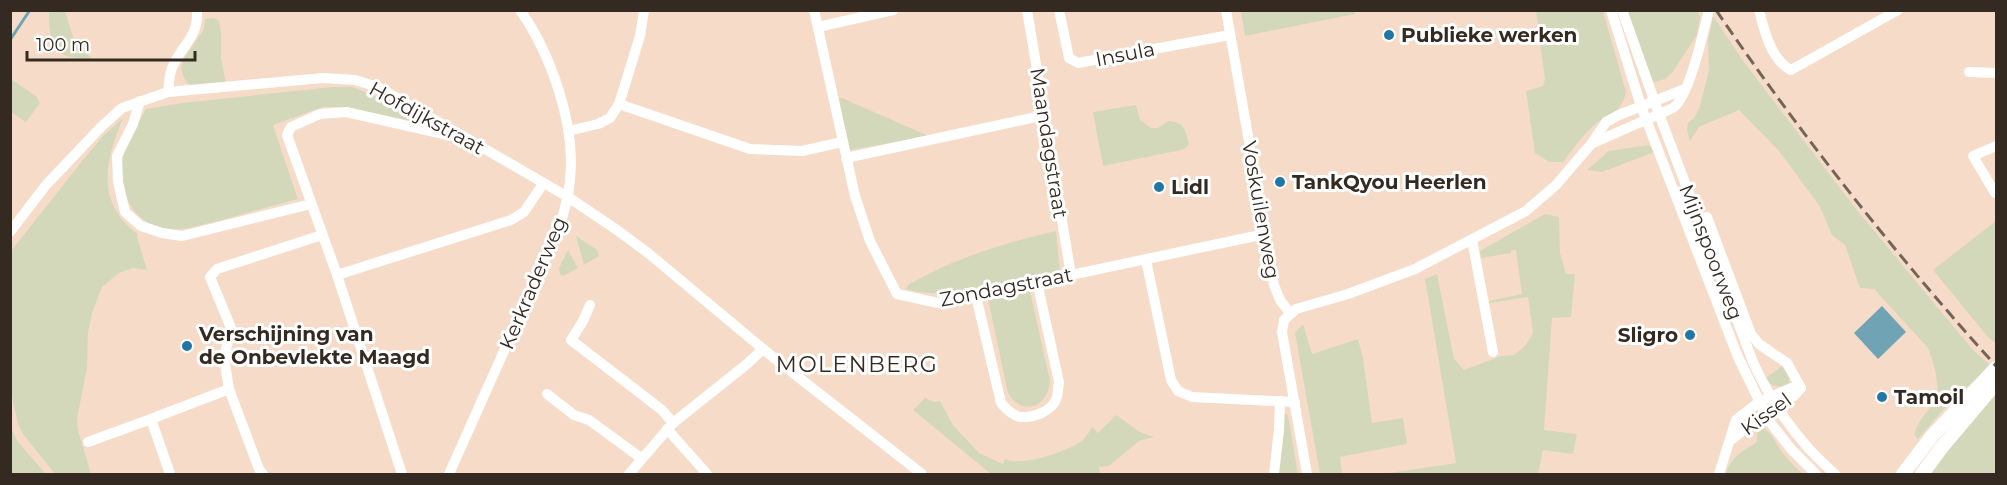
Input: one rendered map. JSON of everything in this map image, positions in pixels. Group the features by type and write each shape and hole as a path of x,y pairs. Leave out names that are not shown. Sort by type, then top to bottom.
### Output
{"main road":[{"path":"1903,474 1932,436 1996,368"},
{"path":"1916,474 1925,470 1996,383"}],"street":[{"path":"168,92 172,68 192,38 197,25 197,10"},
{"name":"Kerkraderweg","path":"449,474 559,228 568,197 571,170 568,131 563,110 547,60 534,32 520,10"},
{"path":"568,131 598,124 610,118 619,104 640,36 644,10"},
{"name":"Zondagstraat","path":"814,10 855,196 870,241 897,294 938,303 1265,234"},
{"path":"818,27 893,10"},
{"name":"Maandagstraat","path":"1027,10 1071,275"},
{"name":"Insula","path":"1059,10 1069,57 1078,63 1230,35"},
{"name":"Voskuilenweg","path":"1226,10 1275,291 1290,313"},
{"name":"Mijnspoorweg","path":"1611,10 1646,120 1738,357 1765,413 1792,450 1816,474"},
{"name":"Mijnspoorweg","path":"1622,10 1654,101 1760,377 1800,439 1835,474"},
{"path":"1593,143 1676,106 1685,89 1709,10"},
{"path":"1759,10 1767,41 1785,66 1791,70 1898,10"},
{"path":"1969,72 1996,74"},
{"name":"Hofdijkstraat","path":"10,232 46,185 122,108 168,92 323,78 355,80 378,87 568,197 648,253 764,349 922,474"},
{"path":"1307,474 1282,332 1283,324 1290,313 1299,307 1348,294 1431,262 1526,211 1545,197 1593,143 1606,122 1685,89"},
{"path":"140,101 133,124 117,156 118,182 125,212 141,226 162,233 182,236 311,204"},
{"path":"619,104 750,149 802,151 842,142"},
{"path":"402,474 337,275 287,135 291,128 320,114 346,112 469,140"},
{"path":"846,158 1045,115"},
{"path":"1995,193 1973,156 1996,146"},
{"path":"337,275 511,220 524,212 543,184"},
{"name":"Kissel","path":"1707,217 1751,334 1759,344 1786,363 1801,388 1791,388 1774,401 1765,413 1731,440"},
{"path":"263,474 259,469 229,389 224,358 231,328 210,277 217,269 322,235"},
{"path":"1472,240 1493,352"},
{"path":"1146,260 1171,380 1178,391 1192,397 1295,402"},
{"path":"976,296 1001,403 1008,411 1020,417 1037,415 1052,405 1057,398 1059,382 1036,282"},
{"path":"590,305 571,340 662,410 670,426 706,474"},
{"path":"628,474 670,426 764,349"},
{"path":"88,442 229,389"},
{"path":"547,394 574,416 589,420 641,458"},
{"name":"Kissel","path":"1719,474 1736,420 1759,402 1774,401"},
{"path":"1274,474 1280,402"},
{"path":"150,419 170,474"}],"green space":[{"path":"49,11 65,11 74,40 91,58 68,56 55,48 50,33"},
{"path":"1241,11 1354,11 1355,14 1245,36"},
{"path":"1536,11 1603,11 1626,92 1620,106 1596,123 1563,162 1549,162 1535,153 1526,91 1543,86 1545,79"},
{"path":"1628,11 1698,11 1700,17 1697,35 1672,73 1665,79 1654,82 1652,79"},
{"path":"1713,16 1744,62 1856,209 1973,350 1991,366 1951,401 1918,439 1914,435 1920,420 1937,393 1936,373 1928,348 1874,289 1860,288 1845,245 1832,235 1819,205 1779,151 1739,110 1699,127 1690,141 1688,123 1699,109 1709,70 1708,41"},
{"path":"214,18 219,21 221,58 226,83 194,86 187,83 183,76 181,69 183,60 204,29 205,19"},
{"path":"11,79 37,97 40,103 26,122 11,112"},
{"path":"333,87 352,87 370,94 439,131 337,107 323,107 273,125 298,199 214,222 175,229 162,228 149,223 133,210 123,184 122,161 128,142 146,109"},
{"path":"842,98 929,136 850,150 837,99"},
{"path":"1136,105 1140,120 1151,128 1158,128 1168,121 1181,125 1189,144 1181,150 1103,166 1093,112"},
{"path":"123,118 108,165 110,195 124,222 138,234 147,270 133,268 119,273 102,287 92,313 88,333 87,368 77,419 91,474 55,474 23,434 18,424 11,392 11,251 103,136"},
{"path":"1649,145 1654,152 1602,172 1587,170 1609,151"},
{"path":"1545,214 1559,217 1560,253 1566,274 1575,274 1571,317 1552,318 1544,430 1577,434 1573,454 1543,450 1538,474 1383,474 1456,463 1425,279 1437,274 1454,359 1464,370 1501,356 1514,355 1526,345 1533,333 1528,297 1489,303 1489,301 1522,294 1516,250 1511,250 1511,253 1481,258 1480,251"},
{"path":"1996,221 1996,344 1933,270"},
{"path":"1056,231 1060,271 960,291 939,293 906,289 908,285 926,275 962,259 998,246"},
{"path":"576,236 597,250 599,256 584,265"},
{"path":"568,250 578,268 563,276 559,268"},
{"path":"1030,291 1050,381 1044,398 1033,406 1026,407 1013,400 1008,393 988,299"},
{"path":"1303,324 1312,354 1358,339 1363,358 1372,423 1403,418 1407,444 1340,457 1342,474 1320,474 1295,333"},
{"path":"1782,366 1789,383 1784,386 1775,386 1766,378"},
{"path":"1996,389 1996,474 1929,474"},
{"path":"925,398 934,402 940,401 953,425 979,453 1003,464 1005,459 1032,460 1064,450 1082,441 1092,427 1098,433 1116,415 1140,432 1154,437 1139,441 1109,466 1099,467 1100,474 991,474 913,410"},
{"path":"1283,412 1288,416 1298,474 1276,474"},
{"path":"10,426 18,442 46,474 11,474"},
{"path":"1761,427 1770,434 1785,456 1803,474 1726,474 1734,459 1757,442 1757,432"}],"water":[{"path":"1882,306 1906,332 1878,359 1854,333"}],"waterway":[{"path":"10,40 30,10"}],"railway":[{"path":"1716,10 1781,103 1850,193 1958,324 1996,366"}],"place":[{"name":"Publieke werken","path":"1389,35"},
{"name":"TankQyou Heerlen","path":"1280,182"},
{"name":"Lidl","path":"1159,187"},
{"name":"Sligro","path":"1690,335"},
{"name":"Verschijning van de Onbevlekte Maagd","path":"187,346"},
{"name":"Tamoil","path":"1882,397"}],"district":[{"name":"MOLENBERG","path":"857,364"}]}
